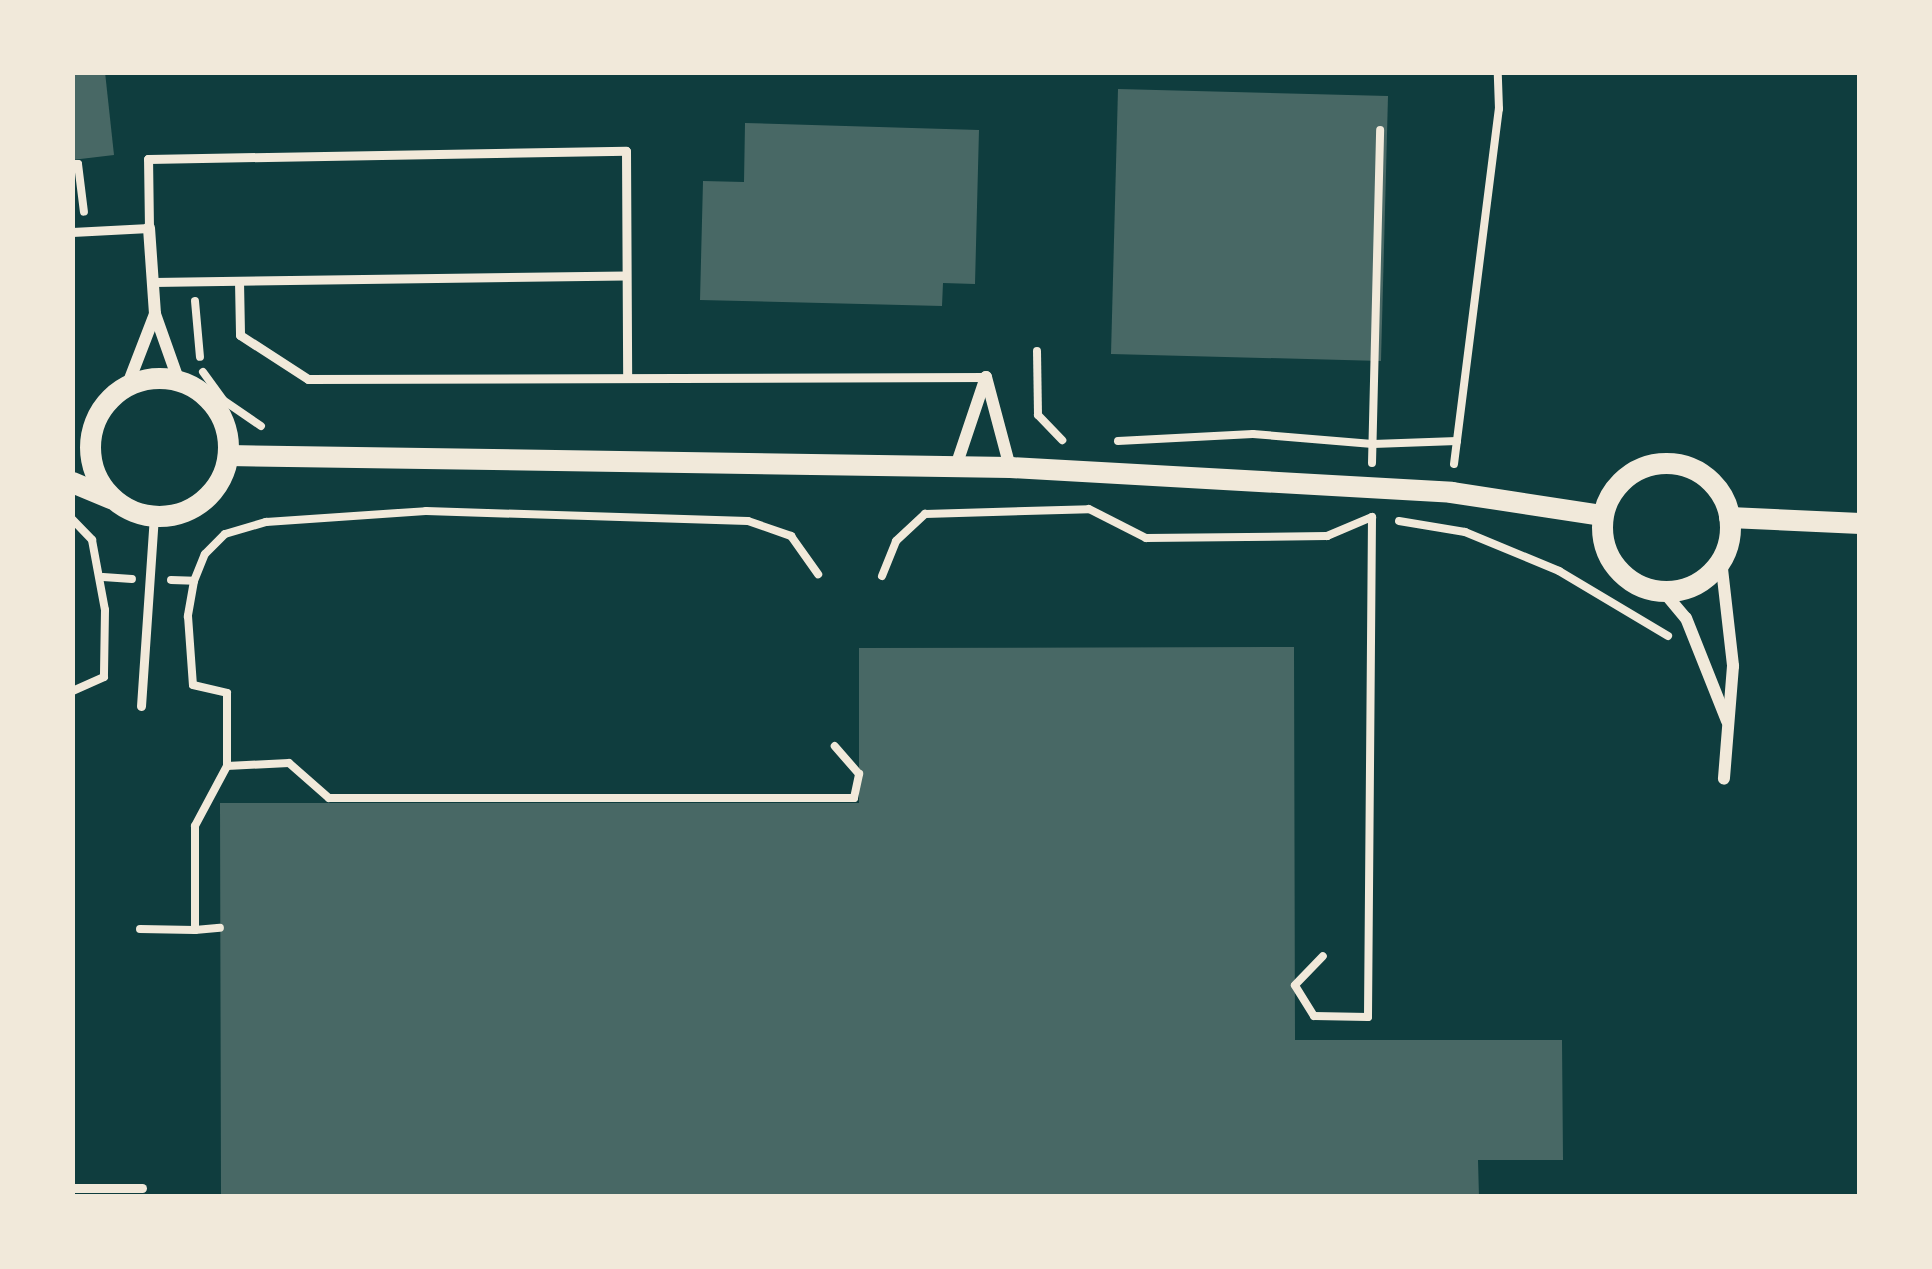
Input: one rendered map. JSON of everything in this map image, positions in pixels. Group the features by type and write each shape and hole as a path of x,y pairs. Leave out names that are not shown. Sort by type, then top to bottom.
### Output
{"street":[{"path":"149,228 155,314 178,379"},
{"path":"128,384 155,314"},
{"path":"72,482 154,517 195,507 211,494 228,455 227,430 217,408 200,390 178,379 152,377 128,384 83,418 94,474 111,498"},
{"path":"956,466 986,377"},
{"path":"986,377 1010,467"},
{"path":"228,455 1010,467 1451,492 1603,515"},
{"path":"1724,779 1729,728 1732,666 1721,560 1730,517 1715,485 1684,465 1667,462 1632,471 1608,498 1604,546 1620,573 1663,591 1686,618 1729,728"},
{"path":"1730,517 1860,523"},
{"path":"1663,591 1696,584 1721,560"}],"lane":[{"path":"72,232 149,228 148,159 626,151 627,377"},
{"path":"153,282 625,274"},
{"path":"238,280 240,335 308,379 986,377"},
{"path":"141,706 154,517"},
{"path":"72,1188 142,1188"}],"path":[{"path":"1451,492 1499,109 1498,72"},
{"path":"1324,956 1295,986 1314,1016 1368,1017 1380,130"},
{"path":"72,164 78,164 86,231"},
{"path":"194,281 201,369 224,400 256,425 272,429"},
{"path":"1037,351 1038,415 1066,443"},
{"path":"1112,441 1253,434 1373,444 1457,441"},
{"path":"882,575 896,541 925,514 1089,508 1146,538 1327,536 1372,517 1465,532 1559,571 1667,637 1686,618"},
{"path":"195,930 195,826 227,766 227,693 193,685 188,664 194,581 205,554 225,534 266,521 426,511 748,521 790,536 818,574"},
{"path":"72,518 92,540 104,577 104,677 72,691"},
{"path":"104,577 194,581"},
{"path":"227,766 289,763 329,798 854,798 859,774 835,746"},
{"path":"140,929 220,928"}],"building":[{"path":"72,72 105,72 114,155 72,160"},
{"path":"1118,89 1388,96 1381,361 1111,354"},
{"path":"745,123 979,130 975,284 943,283 942,306 700,300 703,181 744,182"},
{"path":"1294,647 1295,1040 1562,1040 1563,1160 1478,1160 1479,1197 221,1197 220,803 859,803 859,648"}]}
